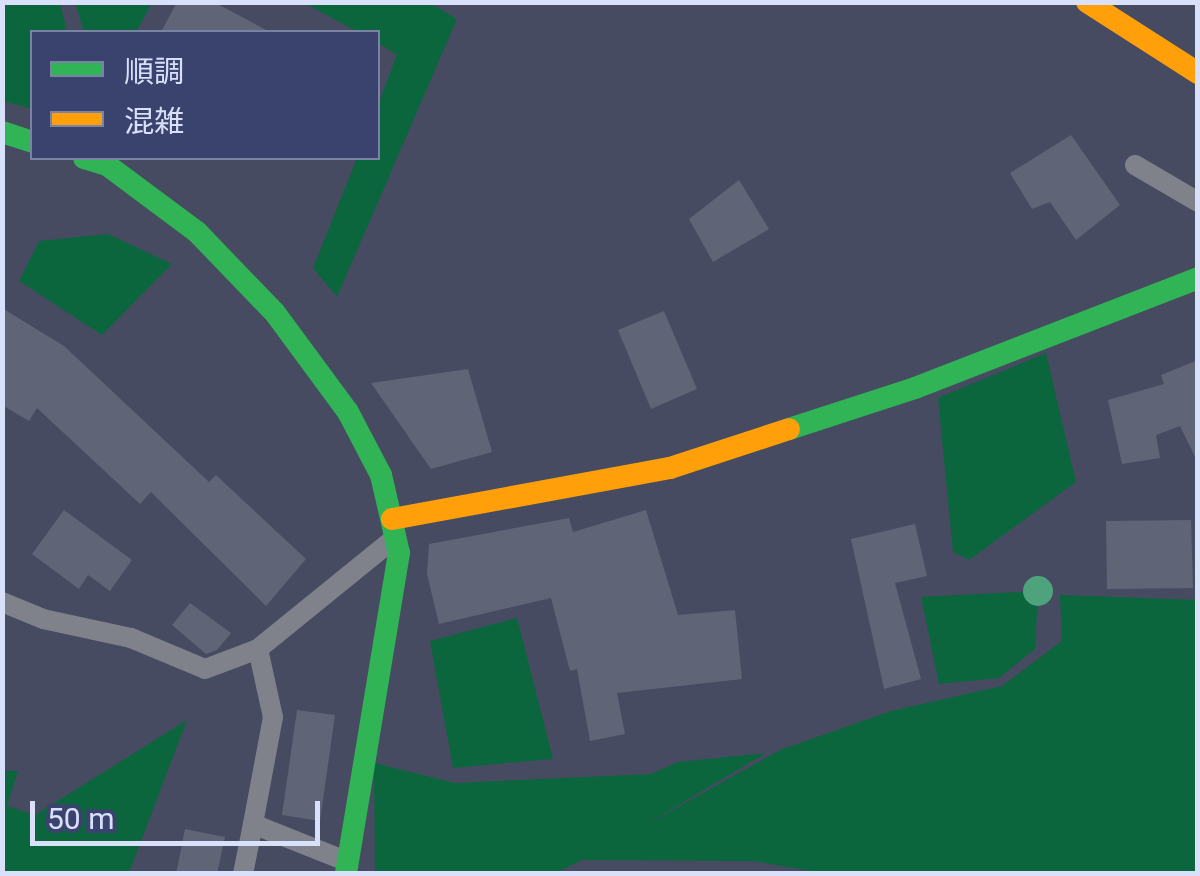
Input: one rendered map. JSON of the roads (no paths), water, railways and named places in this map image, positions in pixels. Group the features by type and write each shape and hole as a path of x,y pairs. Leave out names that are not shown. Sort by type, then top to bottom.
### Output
{"street":[{"path":"1087,2 1198,74"},
{"path":"2,132 30,141"},
{"path":"92,160 107,164 197,232 275,313 348,412 380,475 399,553 347,868"},
{"path":"394,528 670,468 915,388 1198,278"}],"lane":[{"path":"1135,165 1198,202"},
{"path":"2,602 43,619 131,638 205,670 258,650 394,528"},
{"path":"243,874 273,718 258,650"},
{"path":"253,824 347,868"}]}
